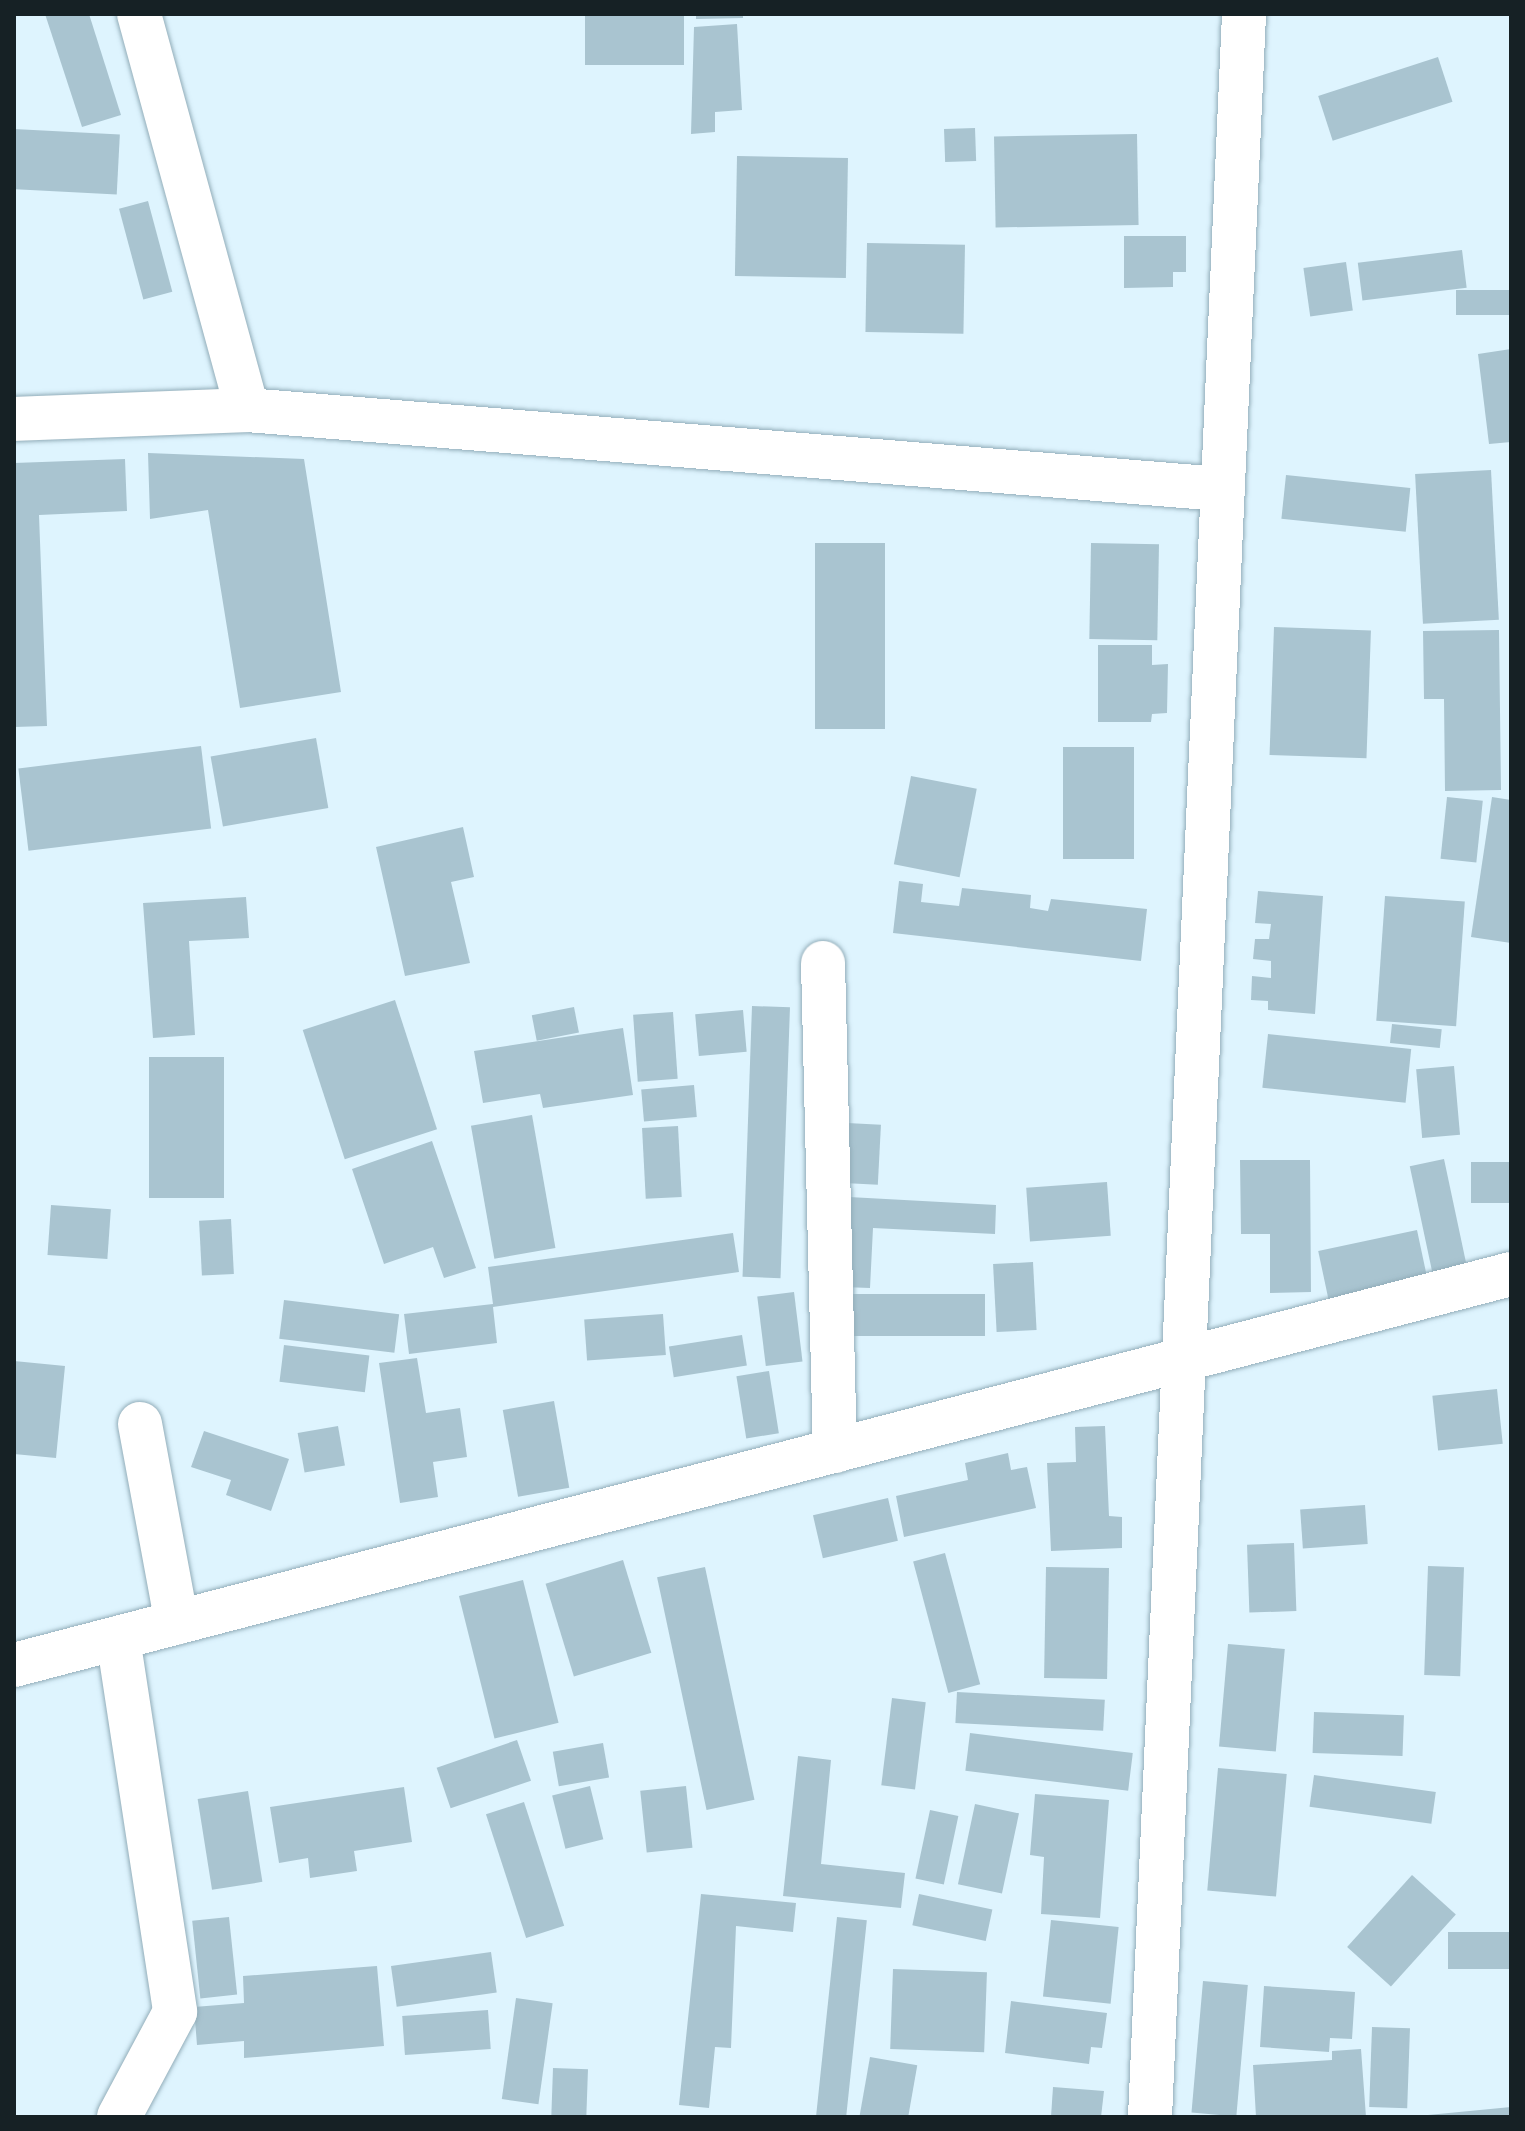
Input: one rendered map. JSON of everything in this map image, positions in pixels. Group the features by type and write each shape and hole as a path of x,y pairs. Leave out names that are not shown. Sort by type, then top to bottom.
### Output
{"street":[{"path":"139,14 247,410"},
{"path":"1150,2117 1244,14"},
{"path":"14,419 247,410 1221,489"},
{"path":"823,963 835,1451"},
{"path":"14,1665 1511,1274"},
{"path":"140,1424 177,1623"},
{"path":"118,1638 175,2012 119,2117"}],"building":[{"path":"45,14 89,14 121,115 82,127"},
{"path":"585,14 684,14 684,65 585,65"},
{"path":"696,14 743,14 743,18 696,19"},
{"path":"737,24 742,110 715,112 715,132 691,134 694,27"},
{"path":"1438,57 1453,102 1333,141 1318,96"},
{"path":"975,128 976,161 945,162 944,129"},
{"path":"14,129 120,135 117,194 14,189"},
{"path":"1137,134 1139,225 996,227 994,136"},
{"path":"737,156 848,158 846,278 735,276"},
{"path":"148,201 172,292 143,300 119,209"},
{"path":"1124,236 1186,236 1186,272 1173,272 1173,287 1124,288"},
{"path":"867,243 965,245 963,334 865,332"},
{"path":"1462,250 1467,288 1362,301 1358,263"},
{"path":"1346,262 1353,311 1310,317 1303,268"},
{"path":"1456,290 1511,290 1511,315 1456,315"},
{"path":"1511,349 1511,442 1489,444 1478,354"},
{"path":"148,453 304,459 341,692 240,708 208,510 150,519"},
{"path":"125,459 127,511 39,515 47,726 14,727 14,463"},
{"path":"1491,470 1499,620 1423,624 1415,474"},
{"path":"1286,475 1410,488 1406,532 1281,519"},
{"path":"815,543 885,543 885,729 815,729"},
{"path":"1091,543 1159,544 1157,640 1089,639"},
{"path":"1274,627 1371,630 1366,758 1270,755"},
{"path":"1499,630 1501,790 1445,791 1444,699 1424,699 1423,631"},
{"path":"1098,645 1152,645 1152,665 1168,664 1167,713 1152,714 1151,722 1098,722"},
{"path":"316,738 328,808 223,827 211,757"},
{"path":"201,746 211,828 28,851 18,768"},
{"path":"1063,747 1134,747 1134,859 1063,859"},
{"path":"911,776 977,789 960,877 894,864"},
{"path":"1447,797 1483,801 1476,862 1441,859"},
{"path":"1492,797 1511,800 1511,943 1471,937"},
{"path":"463,827 474,877 451,882 470,963 405,976 376,847"},
{"path":"899,881 923,884 921,902 959,906 962,888 1031,895 1030,908 1048,911 1051,899 1147,909 1141,961 893,933"},
{"path":"1258,891 1323,896 1315,1014 1268,1010 1268,1001 1251,1000 1252,976 1271,978 1271,961 1253,959 1255,939 1269,939 1271,924 1255,923"},
{"path":"1385,896 1465,902 1456,1026 1376,1021"},
{"path":"246,897 249,938 189,941 195,1035 153,1038 143,903"},
{"path":"395,1000 437,1129 345,1159 303,1030"},
{"path":"752,1006 790,1007 781,1278 743,1277"},
{"path":"574,1007 579,1033 537,1041 532,1015"},
{"path":"743,1010 747,1052 699,1056 695,1014"},
{"path":"673,1012 678,1079 638,1082 633,1015"},
{"path":"1392,1024 1442,1029 1440,1048 1390,1043"},
{"path":"623,1028 633,1095 543,1108 540,1094 483,1103 474,1051"},
{"path":"1268,1034 1411,1049 1406,1103 1262,1088"},
{"path":"149,1057 224,1057 224,1198 149,1198"},
{"path":"1454,1066 1460,1135 1422,1138 1416,1069"},
{"path":"694,1085 697,1117 644,1121 641,1090"},
{"path":"532,1115 555,1248 494,1259 471,1126"},
{"path":"847,1123 881,1125 878,1185 844,1183"},
{"path":"678,1126 682,1197 646,1199 642,1128"},
{"path":"432,1141 476,1268 444,1278 433,1247 384,1264 352,1169"},
{"path":"1444,1159 1470,1281 1436,1289 1410,1166"},
{"path":"1240,1160 1310,1160 1311,1292 1270,1293 1270,1234 1241,1234"},
{"path":"1471,1162 1511,1162 1511,1203 1471,1203"},
{"path":"1107,1182 1111,1236 1030,1242 1026,1188"},
{"path":"849,1197 996,1205 995,1234 873,1228 870,1288 843,1287"},
{"path":"51,1205 111,1209 107,1259 48,1255"},
{"path":"231,1219 234,1274 202,1276 199,1221"},
{"path":"1417,1230 1427,1279 1329,1300 1318,1251"},
{"path":"733,1233 739,1272 493,1307 497,1343 409,1354 404,1314 493,1304 488,1267"},
{"path":"1033,1262 1037,1330 997,1332 993,1264"},
{"path":"794,1292 803,1361 766,1366 757,1297"},
{"path":"845,1294 985,1294 985,1336 845,1336"},
{"path":"284,1300 399,1314 394,1353 279,1339"},
{"path":"663,1314 666,1355 587,1360 584,1320"},
{"path":"742,1335 747,1366 674,1377 669,1347"},
{"path":"284,1345 369,1355 365,1392 279,1382"},
{"path":"417,1358 426,1413 460,1408 467,1457 433,1462 438,1497 400,1503 379,1363"},
{"path":"14,1361 65,1366 56,1458 14,1454"},
{"path":"769,1371 779,1433 746,1438 736,1376"},
{"path":"1497,1389 1503,1444 1438,1450 1432,1396"},
{"path":"554,1401 569,1488 518,1497 503,1410"},
{"path":"338,1426 345,1465 305,1473 298,1433"},
{"path":"1105,1426 1109,1516 1122,1517 1122,1548 1051,1551 1047,1463 1076,1462 1075,1427"},
{"path":"204,1431 289,1459 271,1511 226,1495 231,1480 191,1467"},
{"path":"1008,1453 1011,1470 1027,1467 1036,1508 904,1537 896,1496 968,1480 965,1463"},
{"path":"888,1498 898,1541 823,1558 813,1515"},
{"path":"1365,1505 1368,1544 1303,1548 1300,1510"},
{"path":"1294,1543 1296,1611 1249,1613 1247,1545"},
{"path":"945,1553 980,1684 948,1693 913,1562"},
{"path":"623,1560 651,1653 574,1676 546,1584"},
{"path":"1428,1566 1464,1567 1460,1676 1424,1675"},
{"path":"705,1567 754,1800 707,1810 657,1577"},
{"path":"1046,1567 1109,1568 1107,1679 1044,1678"},
{"path":"523,1580 559,1723 495,1739 459,1596"},
{"path":"1228,1644 1285,1649 1276,1752 1219,1747"},
{"path":"957,1692 1105,1700 1103,1731 955,1723"},
{"path":"892,1698 926,1702 915,1789 881,1785"},
{"path":"1314,1712 1404,1715 1403,1756 1313,1753"},
{"path":"970,1733 1133,1753 1128,1791 965,1771"},
{"path":"517,1740 531,1781 451,1808 437,1768"},
{"path":"603,1743 609,1777 559,1786 553,1752"},
{"path":"798,1756 831,1760 821,1864 905,1873 901,1908 783,1896"},
{"path":"1218,1768 1287,1774 1276,1897 1207,1891"},
{"path":"1314,1775 1436,1792 1431,1824 1310,1807"},
{"path":"590,1786 603,1839 565,1849 552,1795"},
{"path":"686,1786 692,1848 647,1852 640,1791"},
{"path":"404,1787 412,1842 354,1851 357,1871 310,1878 308,1858 279,1863 270,1807"},
{"path":"248,1791 262,1882 212,1890 198,1799"},
{"path":"1035,1794 1109,1800 1100,1918 1041,1914 1044,1857 1030,1855"},
{"path":"524,1802 564,1926 526,1938 486,1814"},
{"path":"975,1804 1019,1813 1002,1894 958,1884"},
{"path":"930,1810 958,1816 944,1884 915,1878"},
{"path":"1412,1875 1456,1914 1391,1987 1347,1947"},
{"path":"701,1894 796,1903 793,1932 736,1926 731,2048 715,2047 709,2108 679,2105"},
{"path":"919,1894 992,1910 986,1941 912,1925"},
{"path":"229,1917 237,1995 200,1998 192,1921"},
{"path":"837,1917 867,1920 846,2117 816,2117"},
{"path":"1051,1920 1119,1927 1111,2004 1043,1997"},
{"path":"1448,1932 1511,1932 1511,1969 1448,1969"},
{"path":"491,1952 497,1993 397,2007 391,1966"},
{"path":"377,1966 384,2046 244,2058 244,2041 197,2045 194,2007 244,2003 243,1976"},
{"path":"893,1969 987,1972 984,2052 890,2049"},
{"path":"1203,1981 1248,1985 1236,2116 1191,2112"},
{"path":"1264,1986 1355,1992 1352,2039 1330,2038 1329,2052 1260,2047"},
{"path":"516,1998 553,2003 538,2104 502,2099"},
{"path":"1011,2001 1107,2013 1102,2048 1091,2047 1089,2064 1005,2053"},
{"path":"488,2010 491,2049 405,2055 402,2016"},
{"path":"1372,2027 1410,2028 1407,2108 1369,2107"},
{"path":"1361,2049 1366,2117 1256,2117 1253,2065 1332,2060 1332,2051"},
{"path":"870,2057 917,2065 908,2117 859,2117"},
{"path":"553,2068 588,2069 586,2117 551,2117"},
{"path":"1053,2087 1104,2091 1101,2117 1051,2117"},
{"path":"1511,2107 1511,2117 1428,2117 1428,2115"}]}
